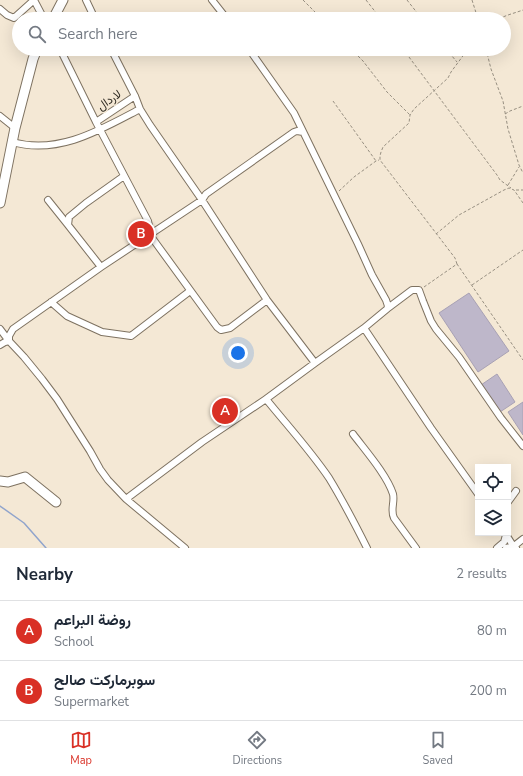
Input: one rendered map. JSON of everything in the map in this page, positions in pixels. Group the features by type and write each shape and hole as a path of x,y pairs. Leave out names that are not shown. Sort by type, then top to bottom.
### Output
{"street":[{"path":"21,12 34,0 40,12"},
{"path":"57,12 63,0"},
{"path":"86,0 92,12"},
{"path":"212,0 221,12"},
{"path":"0,9 12,17"},
{"path":"0,203 16,143 15,128 34,56"},
{"path":"63,56 100,130 148,221 150,226 150,235 218,327 221,330 230,328 267,300"},
{"path":"115,56 140,109 202,200 267,300 315,363"},
{"path":"254,56 294,113 372,274 388,303 388,308"},
{"name":"لاردال","path":"96,122 135,96"},
{"path":"16,143 41,146 75,140 100,130 140,109"},
{"path":"0,116 15,128"},
{"path":"9,341 9,336 13,330 101,267 202,200 206,194 294,132 298,122"},
{"path":"294,132 303,132"},
{"path":"68,224 69,217 71,215 124,176"},
{"path":"48,200 101,267"},
{"path":"126,499 202,442 266,399 364,328 412,290 419,290 436,329 459,357 501,418 523,446"},
{"path":"51,302 67,316 102,332 131,336 190,291"},
{"path":"364,328 431,428 475,490"},
{"path":"0,330 24,357 57,399 108,480 126,499 185,548"},
{"path":"0,345 9,341"},
{"path":"266,399 307,449 328,478 367,548"},
{"path":"353,434 389,484 394,498 392,514 416,548"},
{"path":"0,481 8,482 25,477 56,502"},
{"path":"509,500 516,491"},
{"path":"497,548 504,542 506,536"},
{"path":"507,536 515,547"},
{"path":"506,548 515,547 523,539"}],"path":[{"path":"303,0 315,12"},
{"path":"366,0 375,12"},
{"path":"407,0 416,12"},
{"path":"472,0 476,12"},
{"path":"511,14 523,10"},
{"path":"358,56 387,92 410,115"},
{"path":"408,56 500,180 514,190 523,203"},
{"path":"452,56 458,62"},
{"path":"463,56 448,78 414,110 410,115 409,123 383,147 380,152 380,160 455,258 457,264 523,360"},
{"path":"488,56 503,101 508,129 519,166 523,173"},
{"path":"332,101 376,161"},
{"path":"505,114 523,106"},
{"path":"334,195 354,177 376,161 380,160"},
{"path":"508,186 519,166"},
{"path":"436,234 459,215 504,190 511,188"},
{"path":"514,190 523,190"},
{"path":"472,285 523,250"},
{"path":"419,290 457,264"}],"building":[{"path":"469,293 509,351 478,372 439,313"},
{"path":"497,374 515,402 500,412 481,385"},
{"path":"523,402 523,435 508,412"}],"waterway":[{"path":"0,506 24,523 46,548"}],"place":[{"name":"سوبرماركت صالح","path":"141,234"},
{"name":"روضة البراعم","path":"225,411"}]}
